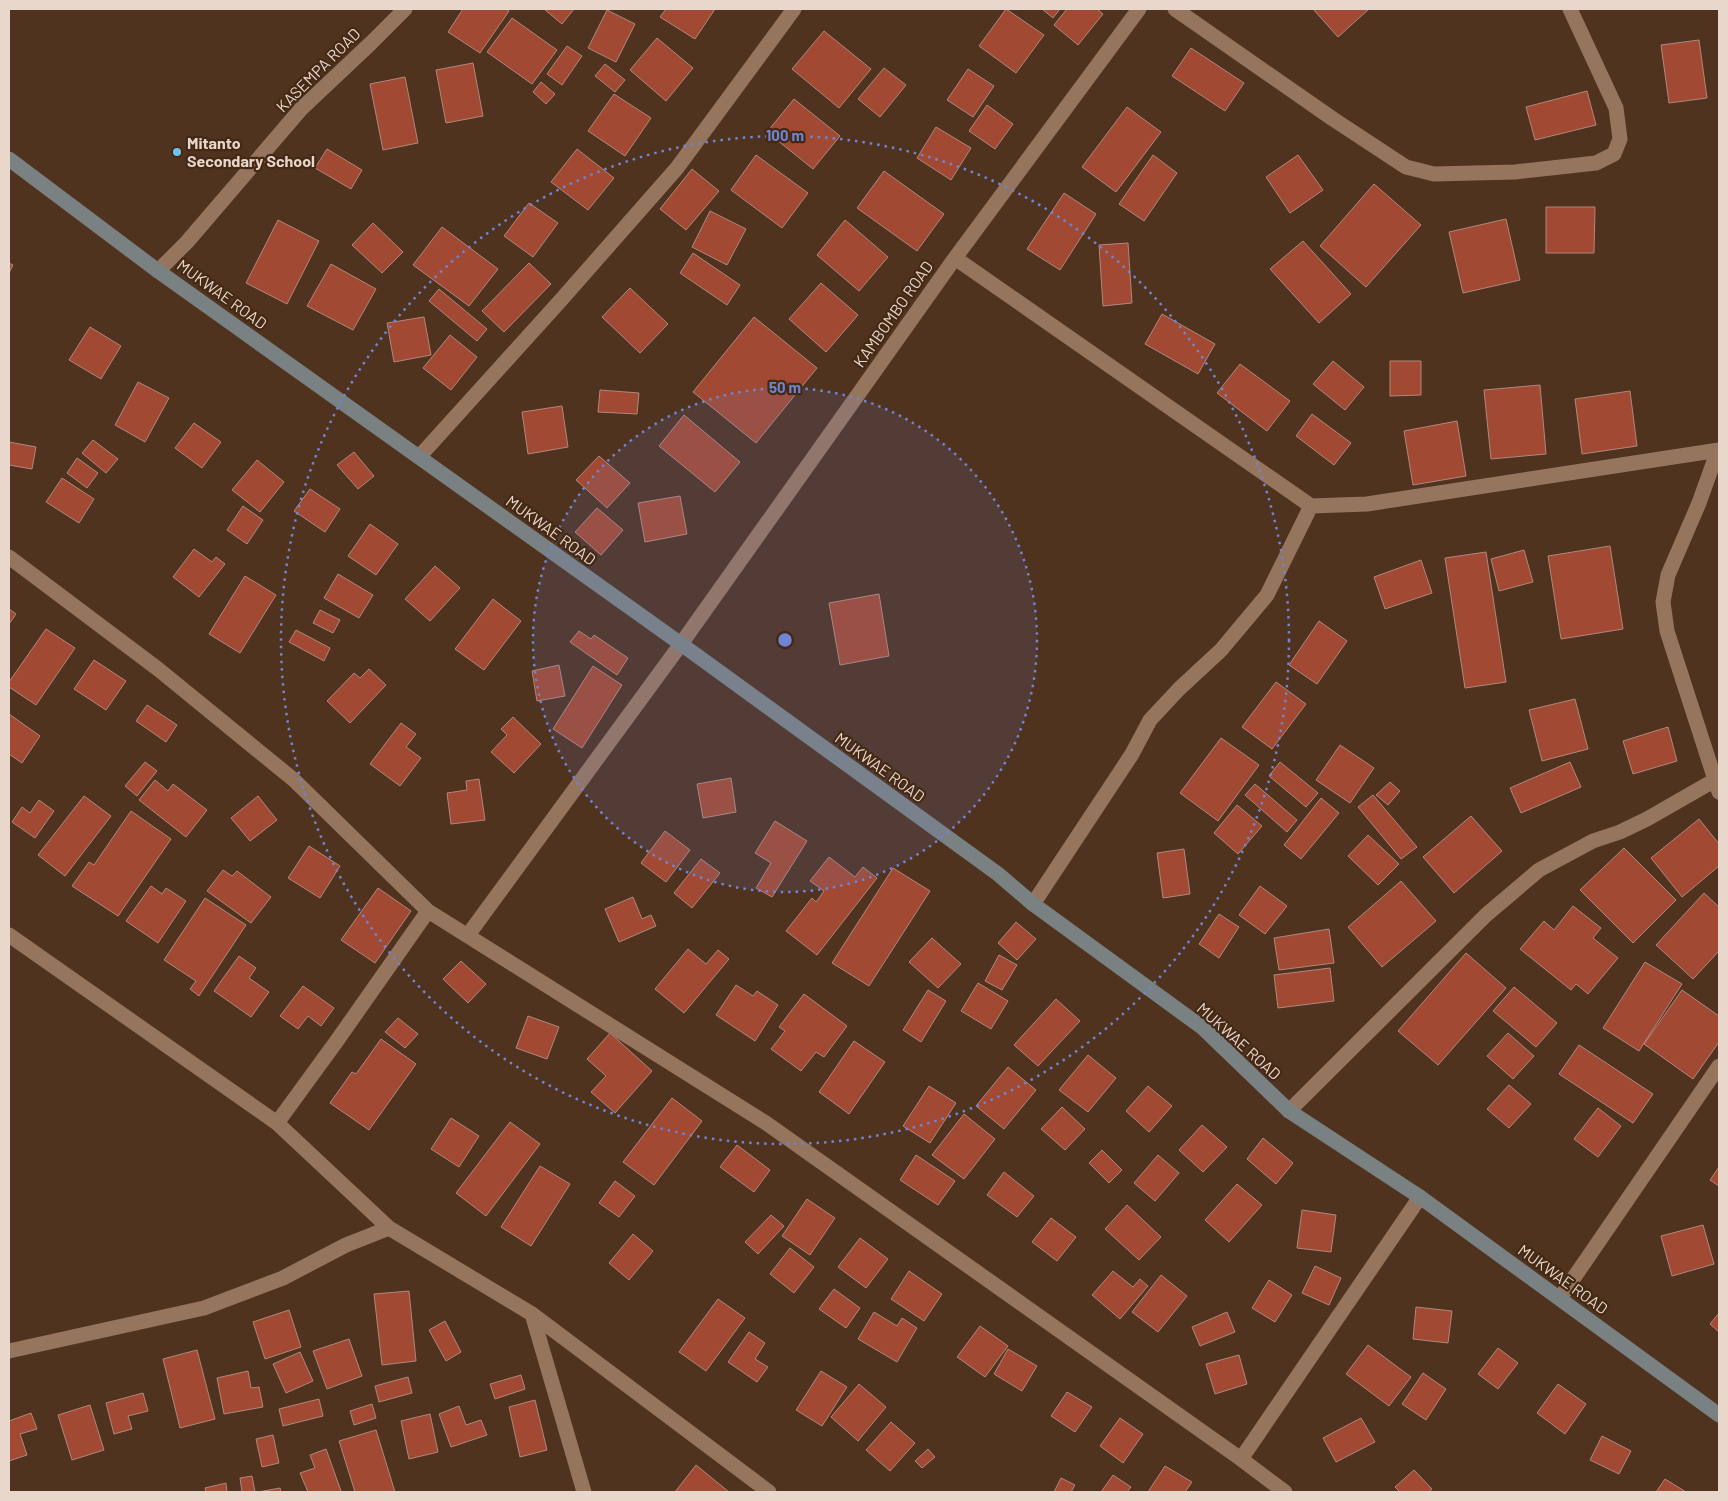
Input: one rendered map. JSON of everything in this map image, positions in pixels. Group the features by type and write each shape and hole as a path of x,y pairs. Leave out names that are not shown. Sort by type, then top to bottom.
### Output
{"street":[{"name":"KASEMPA ROAD","path":"158,271 188,242 301,109 405,9"},
{"path":"419,457 677,168 794,9"},
{"name":"KAMBOMBO ROAD","path":"468,935 681,644 955,258 1139,9"},
{"path":"1175,9 1398,162 1406,167 1434,174 1515,172 1596,163 1614,154 1620,139 1616,108 1570,9"},
{"name":"MUKWAE ROAD","path":"9,160 158,271 681,644 998,874 1033,904 1203,1028 1289,1111 1420,1197 1719,1415"},
{"path":"955,258 1311,506 1367,504 1719,450 1699,503 1668,575 1663,602 1667,631 1717,786 1620,832 1593,840 1539,870 1486,915 1289,1111"},
{"path":"1033,904 1132,754 1150,720 1179,689 1221,650 1267,594 1311,506"},
{"path":"9,557 158,669 294,780 428,911 766,1123 1285,1492"},
{"path":"277,1123 353,1019 428,911"},
{"path":"9,935 277,1123 389,1228 532,1314 769,1492"},
{"path":"1560,1298 1719,1066"},
{"path":"1241,1459 1420,1197"},
{"path":"9,1351 204,1308 283,1278 346,1245 389,1228"},
{"path":"532,1314 584,1492"}],"building":[{"path":"463,9 505,9 509,11 480,53 448,32"},
{"path":"544,9 574,9 562,24"},
{"path":"666,9 715,9 695,39 660,17"},
{"path":"1006,9 1044,35 1016,73 979,46"},
{"path":"1042,9 1060,9 1053,18"},
{"path":"1067,9 1097,9 1103,14 1078,45 1054,25"},
{"path":"1313,9 1369,9 1338,37"},
{"path":"607,10 635,24 616,62 588,48"},
{"path":"512,18 557,50 532,84 487,52"},
{"path":"824,31 871,69 839,108 792,69"},
{"path":"657,38 693,68 666,101 630,70"},
{"path":"1699,40 1707,98 1669,103 1661,45"},
{"path":"567,46 582,56 562,85 547,74"},
{"path":"1191,48 1244,83 1225,111 1172,76"},
{"path":"473,63 483,116 446,123 436,70"},
{"path":"605,64 625,80 615,92 595,76"},
{"path":"884,68 906,85 880,117 858,99"},
{"path":"968,69 994,86 973,117 947,100"},
{"path":"405,77 418,143 383,150 370,84"},
{"path":"541,82 555,94 546,104 533,92"},
{"path":"1587,91 1596,125 1535,140 1526,107"},
{"path":"614,94 651,118 625,156 588,131"},
{"path":"794,99 840,136 813,169 767,132"},
{"path":"987,105 1013,124 995,149 969,131"},
{"path":"1127,107 1161,132 1116,192 1082,167"},
{"path":"936,127 971,148 951,180 917,158"},
{"path":"327,149 362,170 351,189 315,168"},
{"path":"577,149 614,178 588,210 551,182"},
{"path":"756,155 808,193 782,228 731,190"},
{"path":"1153,155 1177,173 1144,221 1119,204"},
{"path":"1298,155 1323,190 1290,213 1266,177"},
{"path":"692,169 719,191 686,230 660,209"},
{"path":"884,171 944,214 917,251 857,208"},
{"path":"1374,184 1421,225 1366,287 1320,246"},
{"path":"1064,193 1096,214 1060,270 1027,249"},
{"path":"529,203 558,223 533,257 504,236"},
{"path":"1546,207 1595,207 1594,253 1546,253"},
{"path":"710,211 746,229 727,265 692,247"},
{"path":"1506,219 1520,280 1463,293 1449,232"},
{"path":"278,220 319,241 287,304 246,283"},
{"path":"845,220 888,257 859,291 817,255"},
{"path":"373,223 403,252 382,273 352,245"},
{"path":"442,227 498,269 469,306 413,265"},
{"path":"1303,241 1351,294 1319,323 1270,269"},
{"path":"1128,243 1132,303 1103,306 1099,245"},
{"path":"693,253 740,285 727,305 680,273"},
{"path":"9,263 13,265 9,273"},
{"path":"529,263 551,284 504,332 482,311"},
{"path":"331,264 376,289 353,330 307,306"},
{"path":"821,283 858,315 826,352 789,319"},
{"path":"630,288 668,324 640,353 602,317"},
{"path":"439,289 487,329 477,341 429,301"},
{"path":"1162,314 1215,344 1198,374 1145,344"},
{"path":"424,317 431,355 394,362 387,323"},
{"path":"754,317 817,368 756,443 693,392"},
{"path":"90,327 121,346 101,379 69,360"},
{"path":"450,335 477,357 451,390 423,368"},
{"path":"1333,361 1364,387 1345,410 1313,384"},
{"path":"1390,361 1421,361 1421,395 1390,396"},
{"path":"1240,364 1290,401 1267,431 1217,393"},
{"path":"138,382 169,398 145,442 115,425"},
{"path":"1540,385 1546,454 1491,459 1484,390"},
{"path":"600,390 639,393 637,414 598,412"},
{"path":"1630,391 1637,446 1582,454 1575,399"},
{"path":"562,406 568,447 528,454 522,412"},
{"path":"1312,414 1351,443 1334,465 1296,436"},
{"path":"684,415 740,462 715,492 659,446"},
{"path":"1457,421 1466,476 1413,485 1404,431"},
{"path":"194,423 221,442 202,468 175,448"},
{"path":"93,440 118,459 106,473 82,453"},
{"path":"9,442 36,447 32,469 9,465"},
{"path":"354,452 374,476 358,489 337,465"},
{"path":"599,456 630,483 607,508 576,480"},
{"path":"77,458 98,473 87,488 67,473"},
{"path":"257,460 284,482 260,512 232,490"},
{"path":"62,478 94,499 79,523 46,502"},
{"path":"310,489 340,509 325,532 294,511"},
{"path":"680,496 687,534 645,542 638,503"},
{"path":"243,506 263,520 247,544 227,530"},
{"path":"597,508 623,530 601,555 575,532"},
{"path":"370,524 398,544 376,575 348,556"},
{"path":"1610,546 1623,629 1561,639 1548,556"},
{"path":"194,549 212,562 216,557 225,564 199,597 173,577"},
{"path":"1524,550 1533,582 1499,591 1491,559"},
{"path":"1486,552 1506,682 1465,688 1445,558"},
{"path":"1421,560 1432,593 1385,609 1374,577"},
{"path":"435,566 460,588 430,621 405,599"},
{"path":"338,574 373,595 359,618 324,598"},
{"path":"245,576 276,595 240,653 209,634"},
{"path":"879,594 889,656 840,665 829,603"},
{"path":"493,599 521,621 484,670 455,649"},
{"path":"9,609 16,614 9,624"},
{"path":"320,610 340,620 333,633 313,623"},
{"path":"1319,621 1347,641 1317,684 1289,665"},
{"path":"46,629 75,648 36,705 9,687 9,682"},
{"path":"296,630 330,648 324,661 289,642"},
{"path":"579,631 591,639 594,635 628,658 617,675 570,642"},
{"path":"94,660 126,681 106,710 74,689"},
{"path":"559,665 565,696 537,701 532,671"},
{"path":"593,666 622,685 582,748 553,729"},
{"path":"369,669 386,685 350,723 327,701 354,673 360,678"},
{"path":"1276,682 1306,704 1272,749 1242,727"},
{"path":"1575,699 1588,749 1542,761 1529,710"},
{"path":"147,705 177,725 166,742 136,721"},
{"path":"9,714 40,736 22,763 9,754"},
{"path":"513,717 541,744 514,773 491,752 507,735 501,729"},
{"path":"401,723 416,734 406,747 421,758 400,786 370,764"},
{"path":"1668,727 1677,761 1633,774 1623,741"},
{"path":"1221,738 1259,765 1218,821 1180,793"},
{"path":"1340,745 1374,768 1350,803 1316,780"},
{"path":"145,762 157,771 137,796 125,786"},
{"path":"1280,762 1318,793 1306,807 1269,776"},
{"path":"1570,762 1581,787 1521,813 1510,788"},
{"path":"731,778 736,812 703,818 697,784"},
{"path":"479,779 485,820 451,824 447,793 467,790 466,781"},
{"path":"155,780 168,791 173,784 207,810 186,837 139,800"},
{"path":"1390,782 1400,791 1388,805 1376,795"},
{"path":"1255,784 1297,820 1287,832 1245,795"},
{"path":"1373,795 1417,847 1401,859 1358,807"},
{"path":"84,796 111,816 65,876 38,855"},
{"path":"258,796 277,820 250,841 231,818"},
{"path":"1321,798 1339,813 1301,859 1284,845"},
{"path":"39,800 54,811 35,838 12,822 22,807 30,813"},
{"path":"1237,805 1262,826 1238,854 1214,833"},
{"path":"131,811 171,839 118,916 72,886 89,862 94,865"},
{"path":"1471,816 1502,851 1454,893 1423,857"},
{"path":"1699,819 1719,844 1719,866 1682,897 1651,858"},
{"path":"775,821 807,841 772,897 756,888 771,863 755,853"},
{"path":"665,831 690,850 666,882 641,863"},
{"path":"1368,835 1399,864 1378,885 1348,856"},
{"path":"309,846 340,866 320,898 288,878"},
{"path":"1624,848 1676,900 1633,943 1580,890"},
{"path":"1184,849 1190,894 1163,898 1157,853"},
{"path":"829,857 855,877 863,867 877,878 817,955 786,931 812,898 816,902 824,891 810,881"},
{"path":"701,859 720,873 692,908 674,893"},
{"path":"893,868 930,891 869,986 832,963"},
{"path":"223,870 232,876 237,871 271,897 251,923 207,891"},
{"path":"1401,881 1436,921 1382,967 1348,927"},
{"path":"151,886 162,894 166,888 186,901 158,943 126,921"},
{"path":"1260,886 1287,906 1265,934 1239,915"},
{"path":"378,888 411,911 375,963 341,940"},
{"path":"1704,893 1719,907 1719,951 1693,979 1656,945"},
{"path":"633,897 642,919 651,915 656,926 619,942 605,909"},
{"path":"205,898 246,925 199,996 190,989 196,981 164,960"},
{"path":"1573,906 1601,928 1593,938 1618,958 1588,994 1576,984 1571,990 1520,949 1544,921 1554,930"},
{"path":"1219,914 1239,927 1219,958 1199,944"},
{"path":"1016,922 1036,939 1017,960 998,943"},
{"path":"1329,929 1334,963 1279,970 1274,938"},
{"path":"932,938 961,964 938,988 909,962"},
{"path":"688,949 706,964 718,950 729,959 684,1013 655,989"},
{"path":"1466,953 1506,988 1438,1065 1398,1031"},
{"path":"999,955 1017,965 1002,990 985,981"},
{"path":"239,956 256,968 249,978 269,992 251,1017 214,991"},
{"path":"461,961 486,984 468,1003 443,979"},
{"path":"1645,962 1682,984 1639,1051 1603,1028"},
{"path":"1330,968 1334,1001 1278,1008 1274,975"},
{"path":"978,983 1008,1001 991,1029 961,1011"},
{"path":"736,985 753,996 757,991 778,1005 755,1041 716,1015"},
{"path":"303,986 334,1008 321,1026 308,1016 298,1029 280,1016"},
{"path":"1514,987 1557,1023 1536,1047 1493,1011"},
{"path":"928,990 946,1001 921,1042 903,1030"},
{"path":"1682,990 1719,1016 1719,1042 1693,1079 1644,1044"},
{"path":"804,994 847,1026 824,1057 816,1052 801,1071 771,1049 785,1031 779,1027"},
{"path":"1056,999 1080,1021 1038,1066 1014,1045"},
{"path":"528,1016 559,1027 547,1059 516,1048"},
{"path":"398,1018 418,1034 405,1048 385,1032"},
{"path":"610,1033 652,1071 615,1113 591,1092 606,1076 587,1059"},
{"path":"1508,1033 1534,1056 1513,1079 1487,1056"},
{"path":"381,1039 416,1064 369,1130 330,1103 352,1072 356,1074"},
{"path":"854,1041 885,1062 849,1114 819,1092"},
{"path":"1579,1045 1653,1094 1633,1123 1559,1074"},
{"path":"1088,1055 1116,1078 1088,1112 1059,1090"},
{"path":"1008,1067 1036,1090 1004,1129 976,1106"},
{"path":"1509,1085 1531,1104 1509,1128 1487,1109"},
{"path":"929,1086 956,1103 930,1143 903,1126"},
{"path":"1148,1086 1172,1106 1149,1132 1126,1111"},
{"path":"672,1098 702,1121 654,1185 623,1162"},
{"path":"1062,1107 1085,1129 1065,1150 1041,1129"},
{"path":"1598,1108 1621,1126 1598,1157 1574,1139"},
{"path":"964,1114 995,1139 964,1179 932,1155"},
{"path":"451,1118 479,1136 459,1167 431,1149"},
{"path":"510,1122 540,1144 486,1216 456,1193"},
{"path":"1202,1125 1227,1147 1203,1172 1179,1150"},
{"path":"1263,1138 1293,1163 1276,1184 1247,1159"},
{"path":"737,1145 770,1170 754,1192 720,1167"},
{"path":"1102,1150 1122,1170 1109,1183 1089,1163"},
{"path":"916,1155 955,1181 938,1205 900,1180"},
{"path":"1158,1155 1179,1173 1155,1201 1134,1183"},
{"path":"540,1166 570,1184 531,1246 501,1227"},
{"path":"1719,1167 1719,1186 1710,1180"},
{"path":"1004,1172 1034,1196 1017,1217 987,1195"},
{"path":"615,1181 635,1196 619,1217 599,1203"},
{"path":"1237,1184 1262,1205 1229,1242 1205,1220"},
{"path":"807,1199 835,1218 810,1255 782,1236"},
{"path":"1127,1205 1161,1237 1139,1260 1105,1229"},
{"path":"1302,1210 1336,1215 1331,1252 1297,1248"},
{"path":"771,1215 784,1226 758,1254 745,1242"},
{"path":"1051,1218 1076,1237 1057,1261 1032,1242"},
{"path":"1703,1225 1714,1264 1672,1276 1661,1236"},
{"path":"633,1234 653,1251 629,1280 609,1263"},
{"path":"860,1238 888,1259 866,1288 838,1267"},
{"path":"790,1248 814,1267 794,1293 770,1274"},
{"path":"1315,1266 1341,1278 1329,1305 1302,1293"},
{"path":"909,1271 942,1294 924,1321 891,1299"},
{"path":"1113,1271 1133,1287 1140,1279 1148,1286 1120,1319 1092,1295"},
{"path":"1161,1275 1187,1296 1158,1332 1132,1312"},
{"path":"1269,1280 1292,1295 1275,1322 1252,1308"},
{"path":"834,1289 860,1308 846,1328 819,1309"},
{"path":"409,1291 416,1361 382,1365 374,1294"},
{"path":"718,1299 745,1318 706,1371 679,1352"},
{"path":"1416,1307 1452,1311 1448,1343 1413,1339"},
{"path":"289,1310 301,1347 265,1359 253,1322"},
{"path":"874,1312 897,1326 902,1318 917,1328 897,1362 858,1339"},
{"path":"1227,1312 1235,1332 1200,1346 1192,1327"},
{"path":"1719,1313 1719,1332 1710,1324"},
{"path":"445,1321 461,1352 446,1361 429,1330"},
{"path":"980,1326 1008,1346 985,1377 957,1357"},
{"path":"749,1332 765,1343 755,1359 768,1367 757,1382 728,1362"},
{"path":"349,1339 362,1376 327,1389 313,1351"},
{"path":"1368,1345 1411,1377 1389,1406 1346,1374"},
{"path":"1498,1348 1518,1363 1498,1389 1478,1374"},
{"path":"1008,1349 1037,1366 1022,1391 994,1374"},
{"path":"197,1350 215,1419 180,1428 163,1359"},
{"path":"300,1352 313,1381 286,1393 273,1364"},
{"path":"1239,1355 1247,1384 1215,1394 1206,1364"},
{"path":"248,1371 251,1388 259,1387 263,1407 224,1414 217,1378"},
{"path":"821,1371 847,1387 822,1426 796,1410"},
{"path":"1423,1373 1446,1389 1426,1420 1402,1404"},
{"path":"521,1375 525,1389 495,1399 490,1384"},
{"path":"408,1377 412,1393 379,1402 375,1386"},
{"path":"859,1384 886,1407 858,1441 831,1417"},
{"path":"1558,1384 1586,1404 1565,1434 1537,1413"},
{"path":"1067,1392 1092,1407 1075,1432 1051,1416"},
{"path":"143,1393 148,1411 128,1416 132,1429 114,1434 106,1403"},
{"path":"319,1399 323,1416 283,1426 279,1409"},
{"path":"535,1400 547,1450 520,1457 509,1407"},
{"path":"372,1404 376,1418 354,1425 350,1411"},
{"path":"90,1405 104,1450 72,1460 58,1415"},
{"path":"459,1406 466,1425 481,1420 487,1435 451,1447 439,1414"},
{"path":"31,1413 37,1429 20,1434 27,1455 9,1461 9,1421"},
{"path":"430,1414 438,1452 409,1459 401,1421"},
{"path":"1120,1418 1143,1434 1123,1463 1100,1446"},
{"path":"1361,1418 1375,1442 1336,1462 1323,1438"},
{"path":"891,1422 915,1443 890,1471 866,1450"},
{"path":"376,1430 395,1492 355,1492 339,1441"},
{"path":"273,1435 279,1463 262,1467 256,1439"},
{"path":"1602,1436 1631,1451 1619,1474 1590,1460"},
{"path":"326,1449 341,1491 308,1492 300,1473 315,1468 310,1455"},
{"path":"928,1449 935,1457 922,1468 915,1461"},
{"path":"696,1465 729,1492 675,1492"},
{"path":"1165,1466 1192,1482 1185,1492 1148,1492"},
{"path":"1414,1470 1432,1489 1428,1492 1400,1492 1395,1487"},
{"path":"1113,1475 1131,1487 1127,1492 1101,1492"},
{"path":"252,1476 255,1492 242,1492 240,1478"},
{"path":"1061,1478 1075,1485 1071,1492 1054,1492"},
{"path":"1665,1479 1686,1492 1656,1492"},
{"path":"226,1483 227,1492 206,1492 205,1488"},
{"path":"280,1488 281,1492 258,1492"}],"place":[{"name":"Mitanto Secondary School","path":"177,152"}]}
